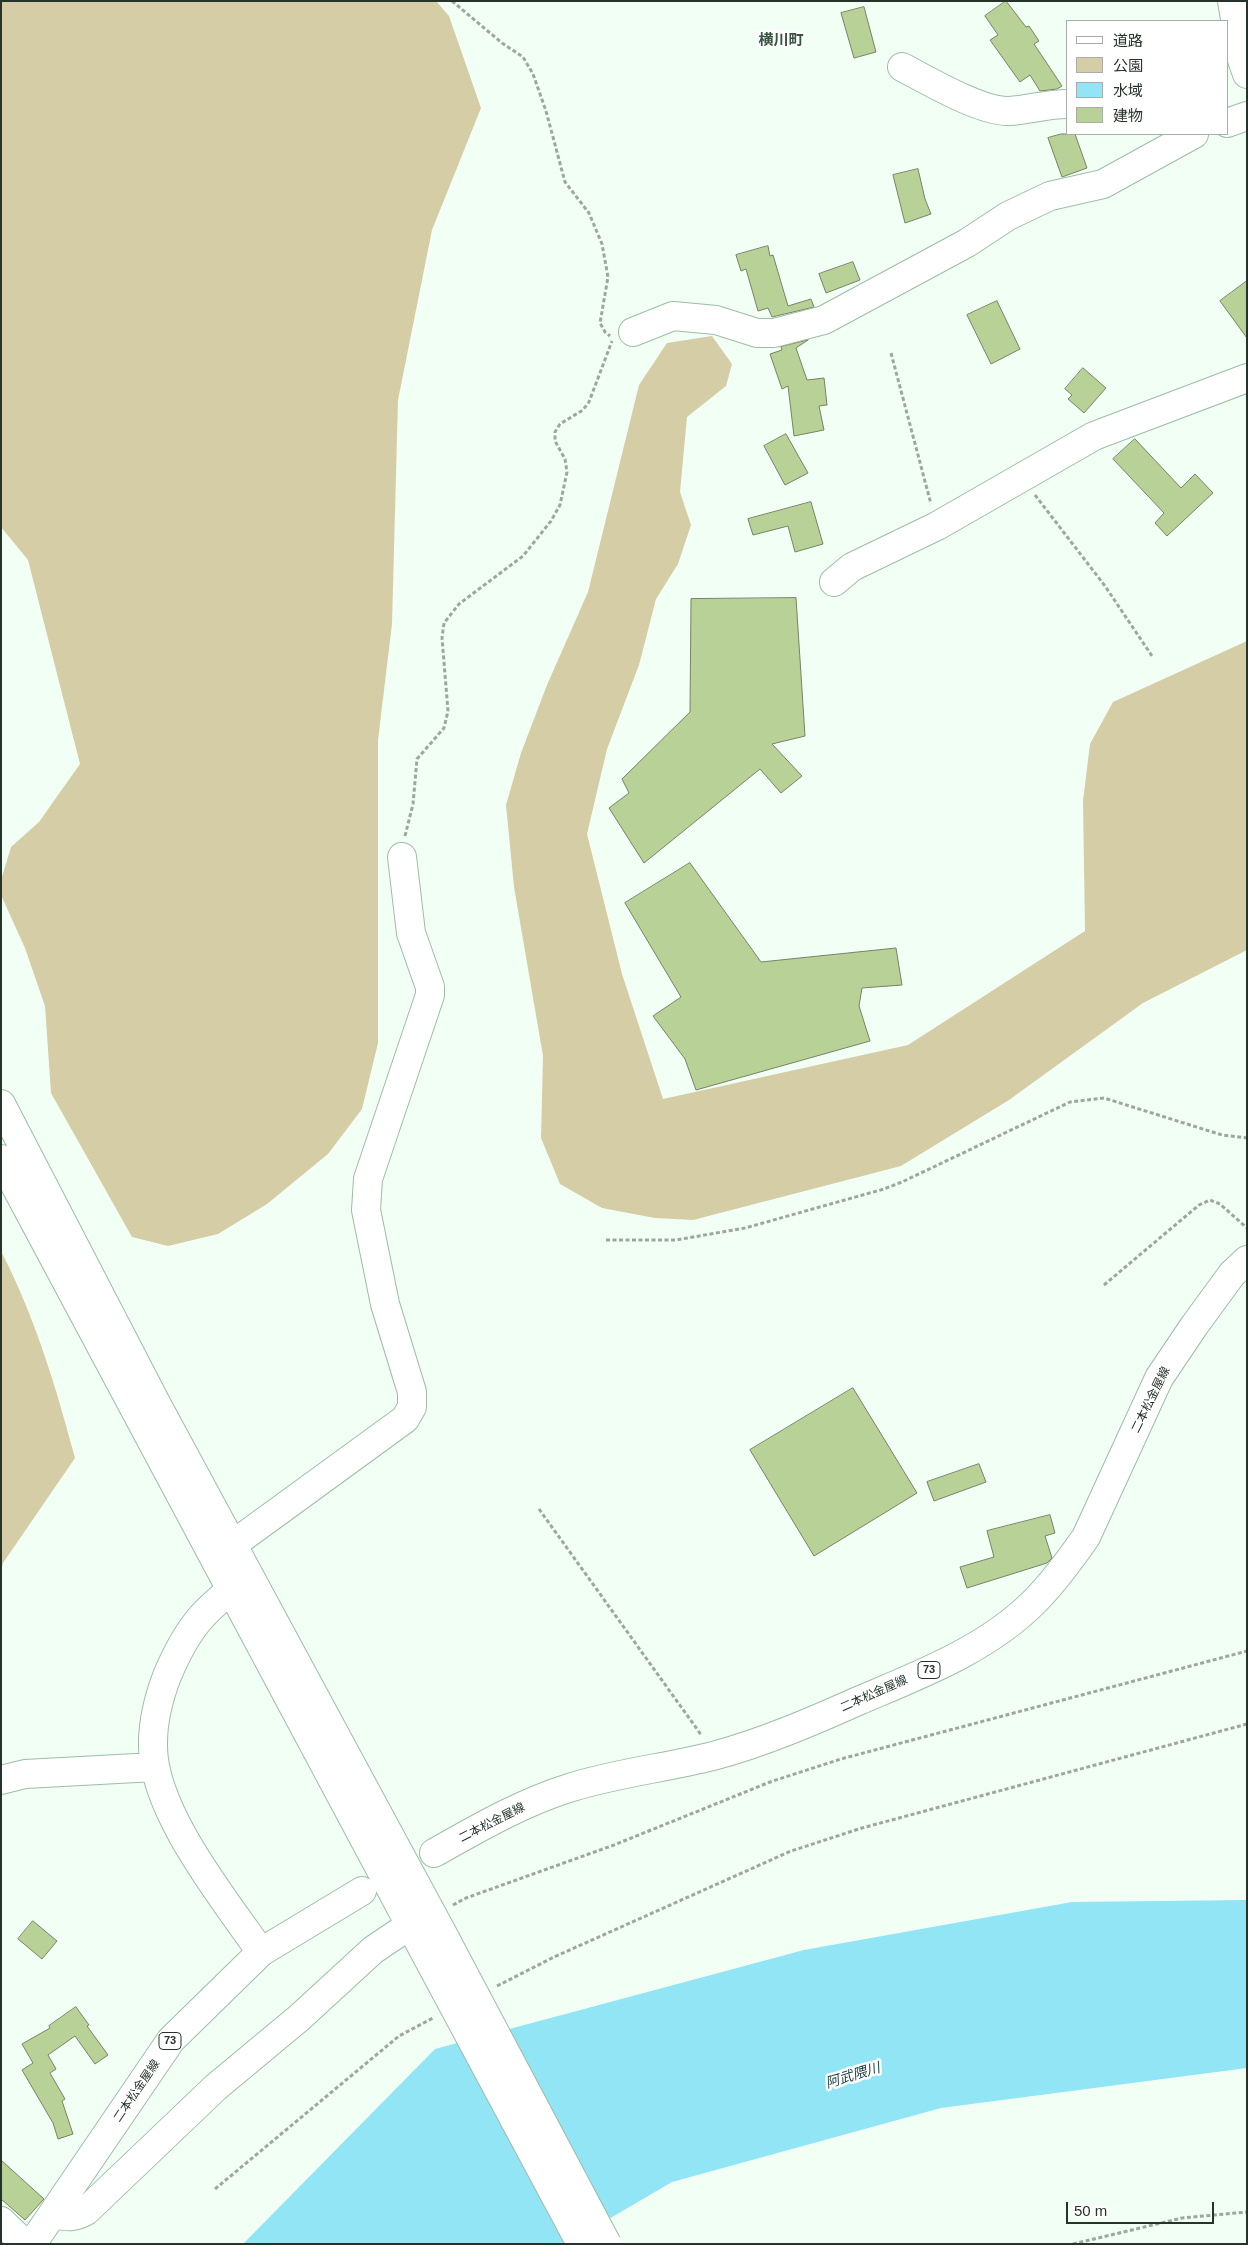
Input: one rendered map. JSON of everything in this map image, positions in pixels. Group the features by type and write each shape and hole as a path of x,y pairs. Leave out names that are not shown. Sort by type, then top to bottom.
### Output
{"street":[{"path":"1232,1 1242,60 1247,74"},
{"path":"902,67 973,103 1008,111 1048,104 1066,104"},
{"path":"1228,123 1247,116"},
{"path":"623,335 673,316 716,320 757,333 774,333 824,320 968,243 1008,216 1050,196 1103,184 1186,135"},
{"path":"834,582 852,567 937,526 1094,436 1247,378"},
{"path":"232,1545 404,1419 412,1407 412,1392 385,1304 366,1210 368,1179 430,995 430,987 411,933 402,857"},
{"path":"1,1104 232,1545 240,1582"},
{"path":"1,1159 240,1582 436,1946 607,2244"},
{"name":"二本松金屋線","path":"434,1853 497,1819 568,1788 607,1777 716,1755 828,1714 925,1672 986,1640 1033,1603 1055,1579 1086,1537 1159,1378 1199,1318 1232,1274 1247,1260"},
{"path":"240,1582 194,1624 175,1657 160,1694 152,1743 155,1766 162,1790 176,1825 195,1857 261,1952"},
{"path":"1,1780 25,1774 155,1766"},
{"name":"二本松金屋線","path":"32,2244 171,2040 261,1952 362,1891"},
{"path":"54,2214 68,2217 78,2215 86,2210 216,2087 299,2018 373,1950 422,1920"},
{"path":"436,1946 580,2244"},
{"path":"1,2221 25,2244"}],"path":[{"path":"402,857 404,837 414,804 417,759 444,728 448,711 442,638 444,623 459,604 523,556 551,521 560,505 567,472 565,459 554,441 555,432 560,424 583,410 589,402 623,335 605,332 600,323 608,277 602,244 589,213 565,182 546,111 532,74 522,57 502,43 452,1"},
{"path":"892,353 937,526"},
{"path":"1020,477 1105,586 1152,656"},
{"path":"606,1240 676,1240 745,1228 884,1189 1070,1102 1088,1098 1104,1098 1222,1136 1247,1138"},
{"path":"1104,1286 1199,1205 1210,1200 1220,1204 1247,1228"},
{"path":"539,1509 716,1755"},
{"path":"422,1920 466,1898 614,1845 770,1782 832,1762 1247,1651"},
{"path":"494,1988 554,1957 791,1851 862,1828 1247,1724"},
{"path":"215,2189 399,2036 442,2014"},
{"path":"1073,2244 1182,2218 1247,2212"}],"green space":[{"path":"1,1 436,1 449,16 481,108 432,230 398,400 392,624 378,740 378,1043 362,1109 328,1154 267,1204 218,1234 168,1246 132,1237 51,1093 45,1006 25,948 1,895 1,880 11,847 39,822 80,764 28,560 1,527"},
{"path":"712,336 732,364 726,386 687,417 680,492 691,525 678,564 656,599 639,665 607,749 587,834 622,974 663,1099 908,1045 1085,931 1083,801 1090,744 1113,702 1247,641 1247,950 1143,1003 1009,1100 901,1166 693,1220 655,1218 602,1208 560,1184 541,1138 543,1056 514,887 506,805 521,753 547,685 588,592 639,385 667,343"},
{"path":"1,1251 24,1301 44,1353 75,1458 3,1563 1,1570"}],"water":[{"name":"阿武隈川","path":"1247,1900 1247,2068 941,2108 672,2182 566,2244 243,2244 435,2049 804,1950 1072,1902"}],"building":[{"path":"1006,1 1026,27 1029,26 1039,41 1034,44 1062,86 1057,89 1040,91 1030,75 1020,82 990,40 998,35 985,16"},
{"path":"864,7 876,52 854,58 841,13"},
{"path":"1061,134 1075,135 1087,168 1062,177 1048,138"},
{"path":"918,169 925,199 931,214 905,223 893,175"},
{"path":"768,246 770,256 773,255 788,306 811,299 814,307 772,317 768,308 758,311 746,269 741,271 736,255"},
{"path":"853,262 860,280 826,293 819,274"},
{"path":"1247,281 1247,338 1220,301"},
{"path":"997,301 1020,349 991,364 967,315"},
{"path":"808,340 796,348 807,380 824,378 827,405 819,406 824,430 794,436 788,386 782,389 770,354 782,350 781,347"},
{"path":"1083,368 1106,388 1084,413 1068,399 1072,395 1065,389"},
{"path":"786,434 808,473 785,485 764,446"},
{"path":"1135,439 1181,488 1195,474 1213,493 1167,536 1155,523 1164,513 1113,459"},
{"path":"811,502 823,544 795,552 788,526 753,535 748,519"},
{"path":"796,598 805,736 772,744 802,776 781,793 760,769 644,863 609,808 629,793 622,779 690,712 691,599"},
{"path":"690,863 761,962 896,948 902,985 862,988 859,1006 870,1041 696,1090 685,1059 653,1016 681,997 625,903"},
{"path":"853,1388 917,1493 814,1556 750,1450"},
{"path":"979,1464 986,1482 934,1501 927,1482"},
{"path":"1050,1515 1055,1533 1045,1536 1052,1558 1047,1563 967,1588 960,1567 994,1557 987,1531"},
{"path":"33,1921 57,1941 42,1959 18,1939"},
{"path":"76,2007 108,2055 95,2064 75,2036 48,2055 56,2069 50,2073 65,2099 62,2101 73,2134 58,2139 53,2123 22,2070 33,2063 22,2044 50,2028 49,2026"},
{"path":"1,2160 44,2199 25,2220 1,2199"}],"district":[{"name":"横川町","path":"781,41"}]}
